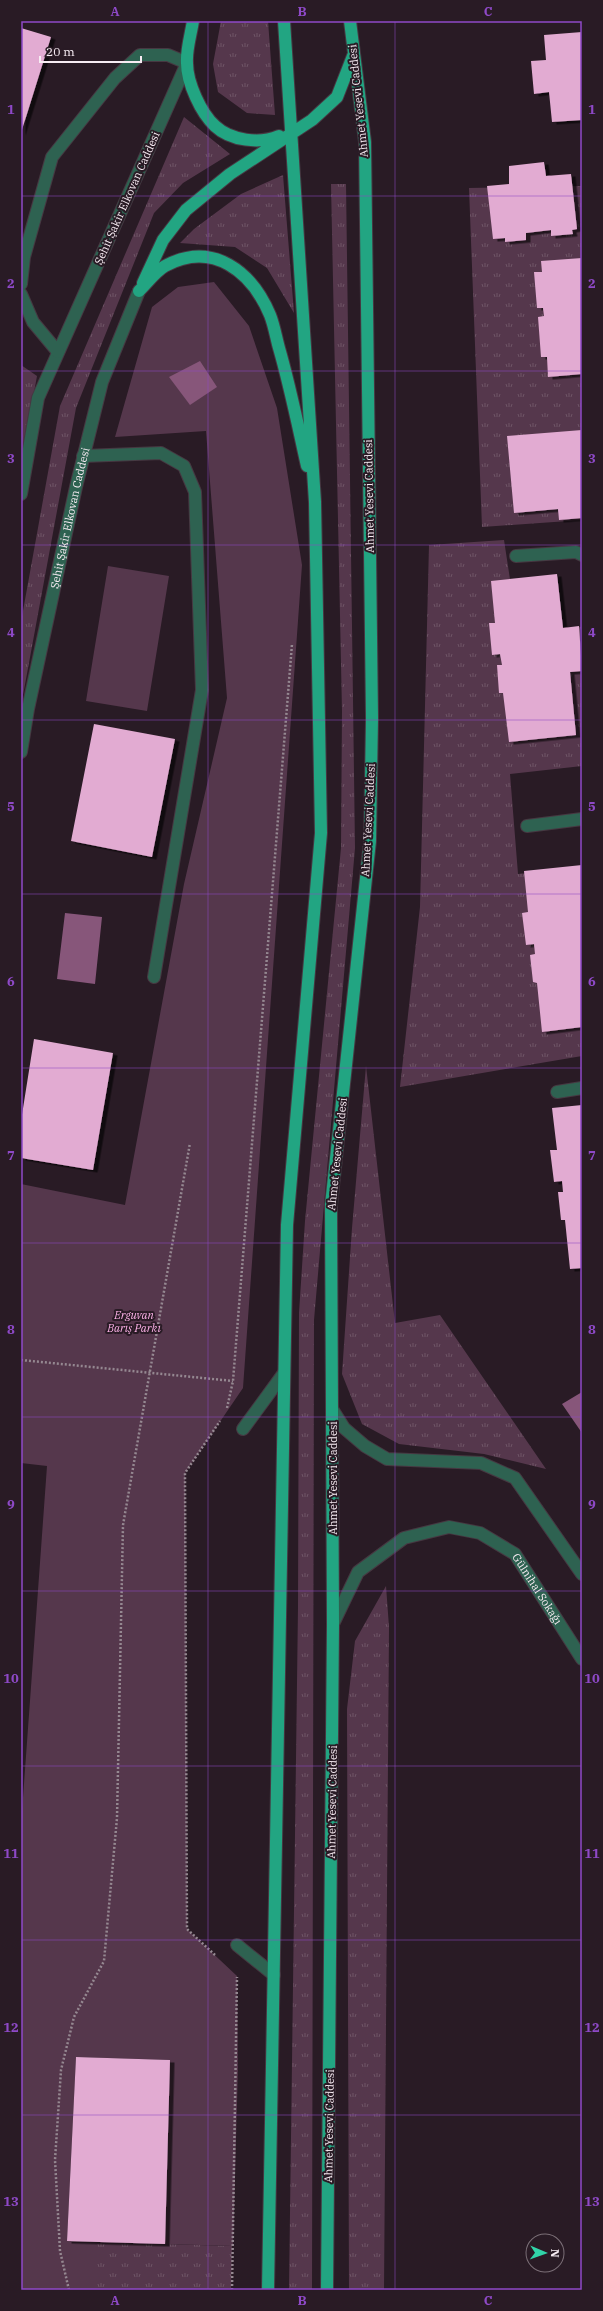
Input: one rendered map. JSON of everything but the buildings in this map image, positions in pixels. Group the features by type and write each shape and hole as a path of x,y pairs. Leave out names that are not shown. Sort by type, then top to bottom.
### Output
{"main road":[{"path":"193,21 187,64 194,97 215,127 238,138 266,141 292,132"},
{"path":"268,2290 287,1225 321,833 315,502 284,21"},
{"name":"Ahmet Yesevi Caddesi","path":"327,2290 333,1624 331,1205 370,841 372,718 365,142 350,21"},
{"path":"139,291 163,240 186,210 230,174 312,120 337,97 354,55"},
{"path":"139,291 164,266 188,258 208,256 232,265 249,281 270,315 286,369 315,502"}],"street":[{"path":"21,284 24,257 52,157 115,78 140,55 168,55 187,64"},
{"name":"Şehit Şakir Elkovan Caddesi","path":"21,494 38,398 187,64"},
{"name":"Şehit Şakir Elkovan Caddesi","path":"21,752 30,701 84,456 102,382 139,291"},
{"path":"21,294 33,322 58,352"},
{"path":"84,456 161,453 184,466 195,492 202,690 154,977"},
{"path":"516,556 576,552 582,555"},
{"path":"528,826 582,819"},
{"path":"557,1092 582,1088"},
{"path":"243,1429 284,1373"},
{"path":"332,1409 344,1428 365,1446 387,1459 480,1463 515,1478 582,1574"},
{"name":"Gülnihal Sokağı","path":"333,1624 358,1572 404,1538 448,1526 480,1533 515,1554 582,1659"},
{"path":"237,1945 274,1975"}],"path":[{"path":"225,1413 233,1382 292,636"},
{"path":"69,2290 60,2251 55,2160 61,2070 74,2017 104,1961 117,1818 123,1525 190,1143"},
{"path":"21,1360 233,1382"},
{"path":"220,1960 187,1929 185,1473 221,1419"},
{"path":"232,1971 237,1976 232,2290"}],"green space":[{"path":"221,21 268,21 275,115 247,113 218,92 213,64"},
{"path":"184,117 230,154 183,183 154,213 76,408 21,706 21,622 60,406"},
{"path":"283,175 294,313 267,268 235,247 180,243 194,229 241,194"},
{"path":"331,184 346,184 355,848 314,1320 312,2290 289,2290 298,1608 299,1313 305,1221 341,848 342,711"},
{"path":"582,186 582,520 482,527 469,188"},
{"name":"Erguvan Barış Parkı","path":"214,282 249,326 277,408 302,565 243,1388 185,1473 187,1929 237,1976 238,2068 233,2246 165,2244 170,2060 76,2057 67,2241 94,2242 94,2290 21,2290 21,1825 47,1466 21,1463 21,1184 125,1205 184,884 227,698 206,431 115,437 152,307 178,287"},
{"path":"21,365 37,376 21,462"},
{"path":"504,540 518,632 582,627 582,766 510,774 518,874 582,867 582,1056 400,1087 420,907 429,545"},
{"path":"108,566 169,576 147,711 86,701"},
{"path":"366,1066 395,1323 440,1315 546,1469 484,1454 399,1444 362,1424 342,1374 352,1228"},
{"path":"386,1586 389,1627 384,2290 349,2290 347,1709 355,1641"},
{"path":"94,2242 232,2246 231,2290 94,2290"}],"shaded area":[{"path":"200,361 217,387 190,405 169,377"},
{"path":"65,913 102,917 95,984 57,979"},
{"path":"582,1392 582,1433 562,1404"}]}
